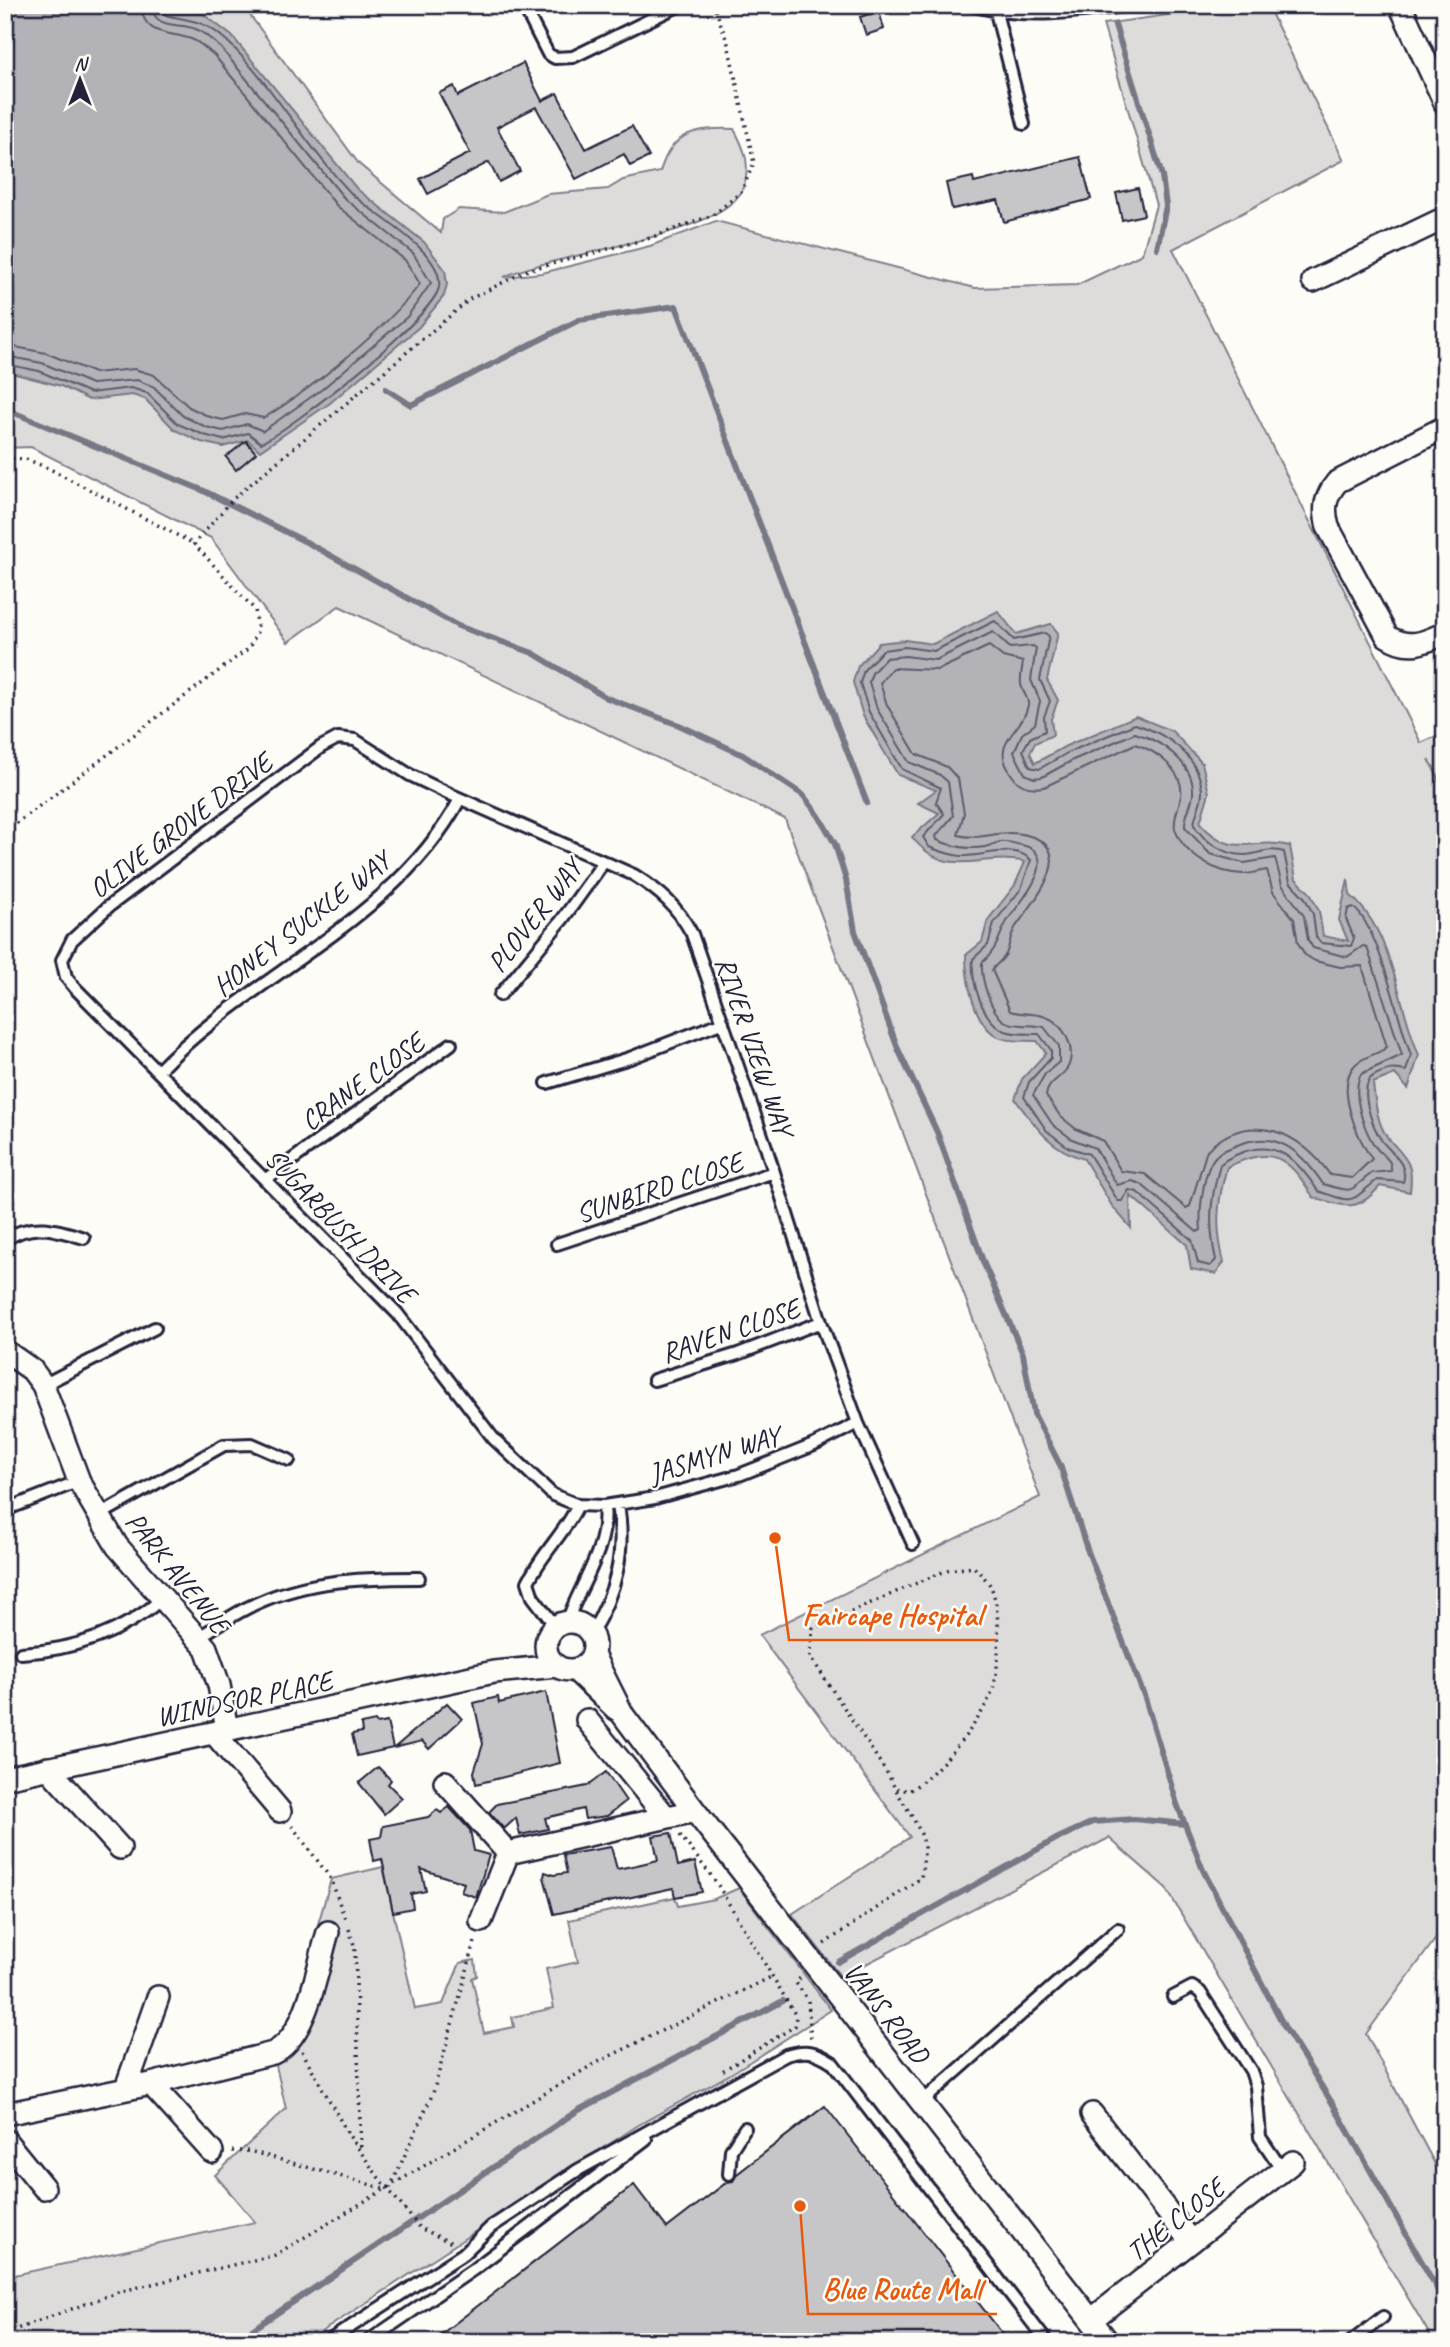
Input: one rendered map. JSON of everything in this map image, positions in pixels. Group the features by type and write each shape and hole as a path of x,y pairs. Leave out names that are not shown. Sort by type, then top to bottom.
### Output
{"street":[{"path":"1400,5 1445,103"},
{"path":"1313,281 1445,218"},
{"path":"1445,427 1337,482 1329,491 1324,513 1334,538 1387,636 1404,644 1415,645 1445,633"},
{"name":"PARK AVENUE","path":"5,1351 32,1370 43,1385 79,1481 98,1517 134,1569 199,1637 213,1662 220,1731"},
{"path":"576,1623 592,1644 586,1665 566,1668 549,1658 557,1629 576,1623"},
{"name":"WINDSOR PLACE","path":"494,1672 557,1629"},
{"name":"VANS ROAD","path":"592,1644 623,1714 806,1964 922,2102 1108,2342"},
{"name":"VANS ROAD","path":"566,1668 623,1714"},
{"name":"WINDSOR PLACE","path":"5,1778 494,1672 566,1668"},
{"path":"587,1720 666,1817"},
{"path":"220,1731 280,1811"},
{"path":"48,1768 120,1848"},
{"path":"444,1782 508,1853"},
{"path":"508,1853 695,1811"},
{"path":"481,1921 508,1853"},
{"path":"5,2114 151,2084 285,2048 294,2037 328,1932"},
{"path":"126,2088 158,1997"},
{"path":"151,2084 212,2152"},
{"path":"1092,2114 1191,2242"},
{"path":"5,2140 44,2188"},
{"name":"THE CLOSE","path":"1091,2320 1288,2166"}],"lane":[{"path":"523,5 548,54 564,59 589,51 680,5"},
{"path":"972,5 996,12 1129,6"},
{"path":"996,12 1024,124"},
{"name":"OLIVE GROVE DRIVE","path":"66,977 62,960 65,950 108,907 330,741 346,737 355,740"},
{"name":"RIVER VIEW WAY","path":"355,740 410,775 634,875 662,892 680,911 692,934 723,1022 821,1322 858,1423 913,1544"},
{"name":"HONEY SUCKLE WAY","path":"158,1071 195,1036 383,891 430,846 460,799"},
{"name":"PLOVER WAY","path":"500,995 562,920 603,863"},
{"name":"SUGARBUSH DRIVE","path":"66,977 397,1313 493,1438 553,1495 578,1505"},
{"path":"547,1083 629,1059 723,1022"},
{"name":"CRANE CLOSE","path":"266,1179 452,1044"},
{"name":"SUNBIRD CLOSE","path":"557,1244 774,1172"},
{"path":"5,1240 25,1229 37,1227 84,1238"},
{"name":"RAVEN CLOSE","path":"654,1380 738,1354 821,1322"},
{"path":"43,1385 155,1328"},
{"name":"JASMYN WAY","path":"578,1505 618,1504 739,1475 814,1445 858,1423"},
{"path":"98,1517 224,1445 252,1444 289,1460"},
{"path":"5,1510 79,1481"},
{"path":"592,1644 620,1568 622,1527 618,1504"},
{"path":"578,1505 568,1526 539,1560 528,1582 533,1598 557,1629 604,1539 604,1506"},
{"path":"199,1637 244,1609 298,1588 355,1579 419,1578"},
{"path":"21,1653 85,1643 128,1624 162,1599"},
{"path":"922,2102 1118,1928"},
{"path":"1173,1997 1189,1988 1200,1992 1251,2071 1256,2086 1260,2137 1288,2166"},
{"path":"327,2342 463,2254 491,2227 556,2184 786,2055 803,2049 832,2062 1047,2342"},
{"path":"368,2342 474,2269 679,2114"},
{"path":"729,2174 731,2150 745,2128"},
{"path":"1351,2342 1383,2317"}],"path":[{"path":"194,544 233,499 470,299 528,270 647,239 713,215 741,192 754,163 728,44 714,5"},
{"path":"5,458 26,458 194,544 255,610 258,630 249,648 5,832"},
{"path":"810,2051 813,2028 808,2000 796,1983 806,1964 921,1878 923,1840 894,1788 810,1656 813,1628 947,1570 974,1567 991,1588 999,1627 993,1688 966,1735 922,1783 909,1791 894,1788"},
{"path":"280,1811 331,1879 355,1948 361,2152"},
{"path":"666,1817 716,1882 771,1977 793,2009 795,2026 716,2075"},
{"path":"389,2190 433,2093 481,1921"},
{"path":"5,2327 14,2330 118,2292 275,2255 389,2190 594,2064 771,1977"},
{"path":"294,2037 361,2152 420,2228"},
{"path":"212,2152 249,2151 389,2190"}],"shaded area":[{"path":"5,5 256,5 247,11 359,164 441,233 443,219 459,209 504,212 548,194 608,189 623,180 660,172 671,148 687,135 697,131 734,129 744,151 747,174 742,190 727,206 702,220 669,232 558,260 504,277 542,273 650,246 716,221 975,288 1077,285 1142,254 1156,205 1103,24 1240,5 1267,5 1344,160 1173,249 1421,743 1445,732 1445,787 1429,759 1445,794 1445,1926 1366,2034 1445,2183 1445,2342 1434,2342 1166,1888 1109,1838 841,1977 792,1914 910,1837 759,1635 1040,1497 785,819 339,606 288,642 211,538 31,447 5,448"},
{"path":"383,1867 415,2009 443,2004 460,1963 475,1960 477,1976 472,1978 484,2033 514,2027 512,2017 554,2008 546,1969 578,1962 569,1920 675,1897 678,1906 714,1899 739,1888 831,2010 729,2075 640,2124 306,2342 5,2342 5,2277 255,2222 215,2175 286,2109 273,2053 285,2047 328,1932 317,1928 331,1879"}],"water":[{"path":"5,5 159,5 203,14 232,36 357,189 424,242 445,270 447,284 444,296 419,327 330,403 260,451 248,440 223,447 201,442 175,430 145,399 132,395 89,400 61,386 8,372 5,369"},
{"path":"998,611 1016,634 1051,624 1058,633 1047,680 1058,700 1051,719 1053,735 1035,743 1030,753 1035,763 1066,746 1136,716 1172,731 1202,763 1209,793 1200,823 1212,834 1233,844 1290,846 1296,879 1310,893 1319,911 1323,936 1348,941 1339,920 1348,879 1350,895 1365,911 1385,949 1419,1055 1408,1089 1395,1074 1373,1083 1381,1126 1410,1167 1410,1192 1380,1186 1364,1201 1341,1205 1313,1197 1295,1172 1278,1158 1267,1156 1243,1160 1227,1167 1221,1192 1218,1226 1224,1262 1216,1274 1191,1269 1187,1245 1130,1195 1131,1228 1112,1206 1084,1159 1052,1143 1015,1099 1022,1079 1046,1053 1037,1041 1006,1040 998,1037 982,1022 967,976 966,955 982,942 988,920 1015,885 1025,862 952,862 925,851 912,837 939,813 918,803 936,790 898,775 863,716 853,682 858,666 879,643 905,640 933,644"}],"building":[{"path":"879,11 884,29 866,35 860,17"},
{"path":"523,63 542,101 557,93 586,149 632,126 649,157 630,166 624,154 576,179 536,107 497,127 520,171 499,182 489,162 428,194 420,179 470,153 439,93 454,86 458,96"},
{"path":"1080,157 1091,199 1004,222 998,200 952,209 946,183 973,177 974,183"},
{"path":"1138,188 1144,215 1122,220 1116,193"},
{"path":"246,441 256,453 236,470 226,457"},
{"path":"546,1692 560,1763 476,1784 474,1772 483,1744 474,1703 498,1697 499,1703"},
{"path":"447,1703 462,1719 429,1749 422,1741 394,1748"},
{"path":"375,1721 377,1724 387,1722 393,1748 357,1756 352,1734 362,1732 361,1724"},
{"path":"378,1767 391,1780 388,1784 402,1798 384,1814 359,1783"},
{"path":"606,1772 626,1801 607,1816 585,1819 583,1809 545,1818 548,1829 520,1835 516,1818 504,1829 489,1812 497,1804 587,1786"},
{"path":"449,1807 470,1830 474,1851 489,1855 476,1897 461,1892 464,1883 421,1869 426,1891 411,1894 413,1908 393,1912 382,1859 374,1861 370,1839 381,1837 383,1826 428,1817 437,1810 441,1813"},
{"path":"671,1833 678,1866 695,1862 702,1892 675,1897 673,1888 554,1914 544,1877 545,1872 554,1875 567,1873 563,1855 611,1847 617,1869 637,1865 658,1860 653,1836"},
{"path":"825,2106 1009,2342 431,2342 634,2185 667,2228 727,2182 733,2181 737,2174"}],"waterway":[{"path":"1115,25 1162,176 1166,206 1157,248"},
{"path":"386,389 411,405 579,320 676,306 867,803"},
{"path":"5,409 202,490 308,543 458,626 533,653 607,698 679,725 743,755 803,795 819,816 835,844 846,880 855,931 898,1049 937,1132 984,1264 1023,1354 1034,1414 1060,1465 1087,1549 1145,1698 1177,1804 1203,1870 1285,2028 1334,2106 1445,2303"},
{"path":"838,1962 1056,1839 1093,1822 1134,1819 1185,1824"},
{"path":"234,2342 577,2111 783,2001"}],"place":[{"name":"Faircape Hospital","path":"775,1538"},
{"name":"Blue Route Mall","path":"800,2206"}]}
